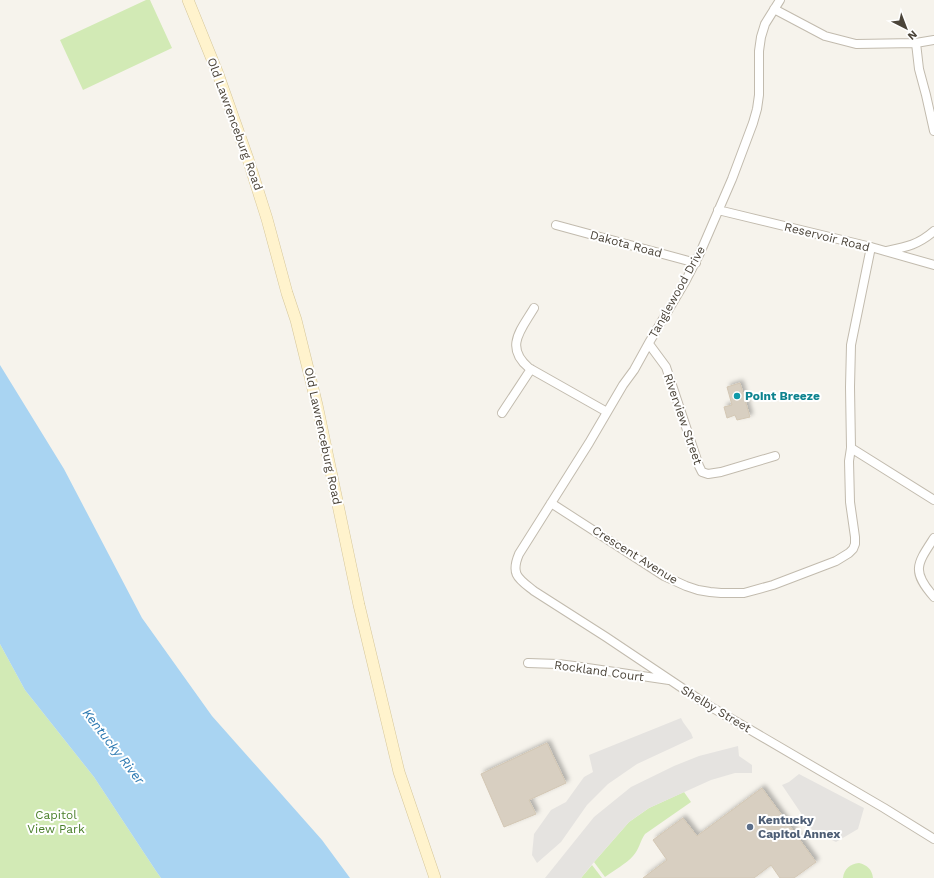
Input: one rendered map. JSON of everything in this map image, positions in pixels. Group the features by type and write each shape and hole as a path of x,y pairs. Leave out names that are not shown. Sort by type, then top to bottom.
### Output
{"main road":[{"name":"Old Lawrenceburg Road","path":"188,0 218,74 248,159 296,320 317,405 359,605 397,764 419,834 435,878"}],"street":[{"name":"Tanglewood Drive","path":"515,562 608,412 623,385 634,370 696,263 748,137 755,116 759,95 759,51 761,37 766,24 780,0"},
{"path":"774,9 826,36 856,44 916,43 934,40"},
{"path":"916,43 919,69 934,131"},
{"name":"Reservoir Road","path":"718,210 871,247 934,265"},
{"name":"Dakota Road","path":"556,224 696,263"},
{"path":"885,251 920,242 934,231"},
{"path":"871,247 851,345 851,448 934,500"},
{"path":"534,308 518,335 516,342 516,349 523,363 531,369 608,412"},
{"name":"Riverview Street","path":"649,344 666,367 702,472 708,474 721,472 775,456"},
{"path":"502,413 531,369"},
{"name":"Crescent Avenue","path":"551,503 675,582 698,590 710,592 733,594 744,593 773,585 836,561 853,549 855,537 850,502 849,461 851,448"},
{"path":"934,538 919,564 920,578 934,597"},
{"name":"Shelby Street","path":"515,562 515,569 519,578 534,591 706,704 884,808 934,839"},
{"name":"Rockland Court","path":"528,663 566,665 670,680"}],"green space":[{"path":"146,0 150,0 172,48 83,90 60,40"},
{"name":"Capitol View Park","path":"0,644 25,690 94,777 161,878 0,878"},
{"path":"684,792 691,802 645,834 633,856 605,877 594,862 629,822 649,808"},
{"path":"859,863 869,868 872,872 873,878 843,878 848,868 853,864"},
{"path":"592,865 602,878 581,878"}],"shaded area":[{"path":"681,718 693,738 637,764 608,784 587,805 561,842 537,863 532,855 534,834 551,810 566,802 584,777 593,772 589,755"},
{"path":"738,746 739,756 752,765 752,773 735,773 711,780 649,808 629,822 581,878 545,878 594,817 631,787 674,766 699,756"},
{"path":"799,774 864,808 858,829 836,842 813,831 782,785 789,782"}],"water":[{"name":"Kentucky River","path":"0,365 64,469 142,618 212,716 322,840 350,878 161,878 94,777 25,690 0,644"}],"building":[{"name":"Point Breeze","path":"740,383 750,417 737,420 735,415 727,418 724,407 732,405 727,387"},
{"path":"547,743 566,783 529,800 536,814 504,827 481,774"},
{"name":"Kentucky Capitol Annex","path":"762,788 816,862 794,878 780,878 771,865 754,878 643,878 667,860 653,840 683,818 697,836"}],"place":[{"name":"Point Breeze","path":"737,396"},
{"name":"Kentucky Capitol Annex","path":"750,827"}]}
